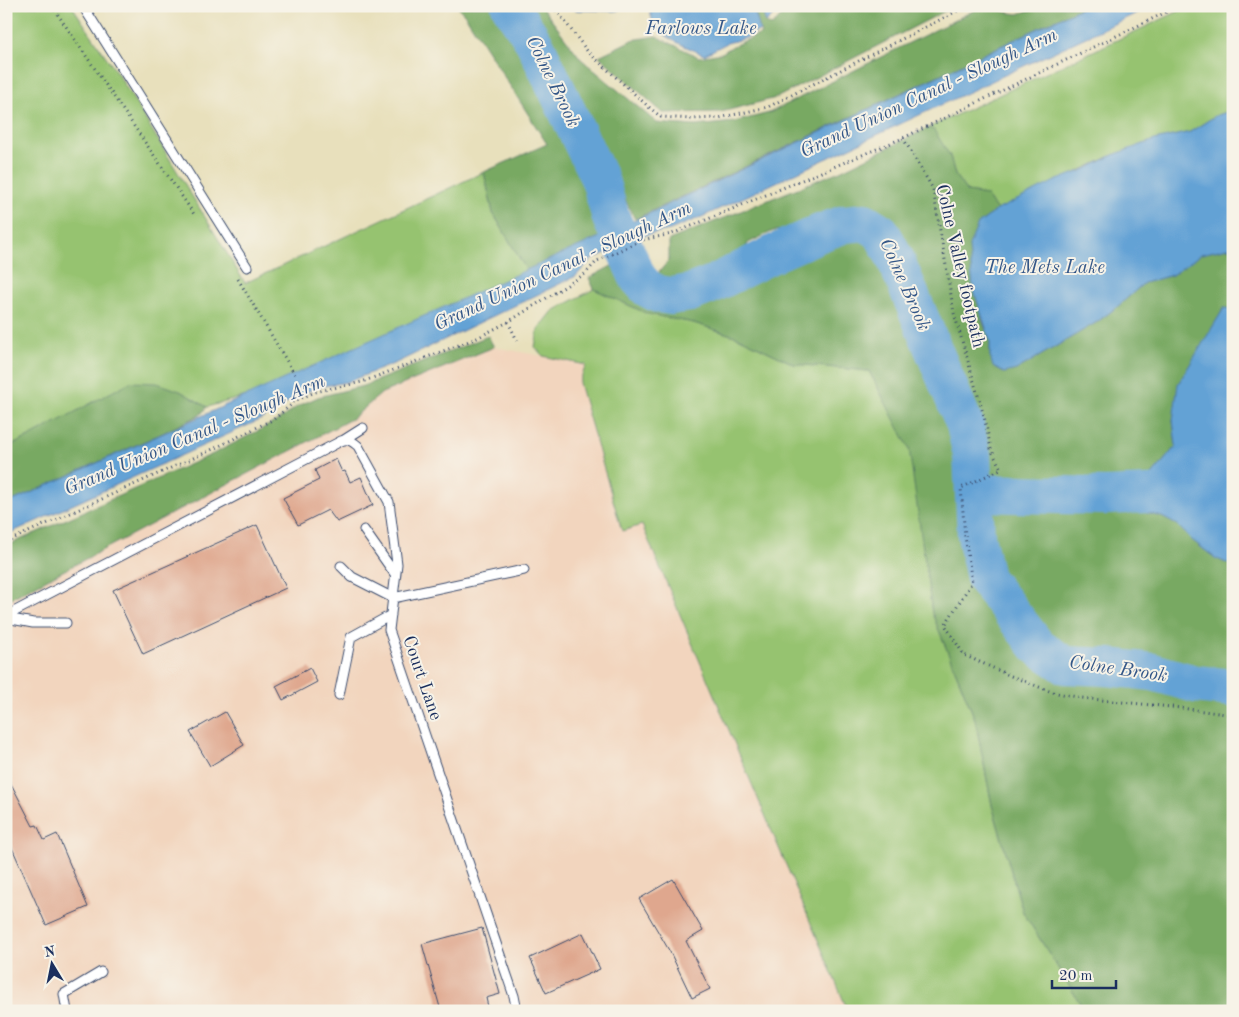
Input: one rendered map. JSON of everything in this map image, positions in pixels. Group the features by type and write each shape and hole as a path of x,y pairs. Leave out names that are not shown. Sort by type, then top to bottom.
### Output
{"lane":[{"path":"83,6 247,267"},
{"path":"6,617 344,440 363,428"},
{"name":"Court Lane","path":"344,440 351,440 358,446 389,502 397,564 389,630 514,996 517,1011"},
{"path":"364,530 395,574"},
{"path":"341,566 352,577 393,598 524,570"},
{"path":"339,695 351,637 391,615"},
{"path":"6,617 33,622 66,624"},
{"path":"67,1011 64,994 102,972"}],"path":[{"path":"52,6 196,217"},
{"path":"553,6 588,52 650,108 661,116 691,119 719,118 768,107 967,6"},
{"path":"6,542 209,451 274,419 297,400 315,392 362,382 477,338 508,322 585,274 597,261 642,240 672,234 903,138 1179,6"},
{"name":"Colne Valley footpath","path":"903,138 932,189 954,313 984,416 991,449 1000,469 961,488 965,536 972,582 945,625 964,655 1052,692 1082,698 1181,708 1233,716"},
{"path":"234,274 295,375"},
{"path":"508,322 518,342"}],"shaded area":[{"path":"494,347 586,364 622,531 642,525 848,1011 6,1011 6,601 353,418 382,393"}],"green space":[{"path":"6,6 72,6 121,79 245,283 484,172 493,213 527,271 250,395 207,407 180,391 29,437 6,448"},
{"path":"457,6 507,6 531,42 565,112 604,235 527,271 493,213 484,172 547,144 465,15"},
{"path":"516,6 541,6 581,59 657,123 695,126 734,122 769,113 983,6 995,6 1005,12 1018,14 1042,6 1085,6 635,219 564,84"},
{"path":"753,6 761,6 766,23 772,26 785,12 798,14 806,7 955,6 776,98 721,112 663,113 599,56 632,40 656,36 699,57 722,53 761,34"},
{"path":"1190,6 1233,6 1233,110 1215,116 1190,132 1155,140 1113,155 997,210 986,195 967,192 955,175 950,156 928,128"},
{"path":"928,128 934,130 950,156 955,175 967,192 986,195 997,210 978,224 982,320 990,341 990,356 1016,370 1097,322 1144,283 1172,275 1201,254 1233,248 1233,309 1224,309 1205,341 1173,420 1176,446 1148,480 1123,484 1109,490 978,489 977,455 964,411 904,267 884,226 863,216 835,220 812,228 773,231 748,243 741,259 702,284 678,289 655,284 655,277 669,260 669,240 840,171"},
{"path":"864,225 880,236 962,424 969,455 972,533 982,578 1037,649 1064,669 1155,676 1194,687 1233,692 1233,1011 1085,1011 1023,912 992,805 975,719 932,613 909,448 869,371 794,364 738,337 694,323 648,314 594,289 589,278 619,262 638,295 665,302 702,295 783,254 847,228"},
{"path":"594,289 648,314 694,323 738,337 794,364 869,371 910,448 932,613 975,719 992,805 1023,912 1085,1011 848,1011 642,525 622,531 579,383 586,365 543,356 535,347 538,330 553,311"},
{"path":"488,336 494,347 382,393 353,418 6,601 6,546 213,454 277,421 298,406 318,397 363,386"},
{"path":"130,382 157,383 180,391 207,407 200,415 165,432 6,504 6,448"},
{"path":"979,498 1116,503 1155,514 1180,527 1194,542 1218,559 1233,566 1233,684 1199,681 1154,668 1066,661 1041,644 989,577 979,534"}],"water":[{"name":"Farlows Lake","path":"571,6 627,6 616,11 575,10"},
{"name":"Farlows Lake","path":"647,6 753,6 760,30 746,38 727,43 704,55 663,34 654,24"},
{"name":"Farlows Lake","path":"761,6 800,6 796,9 781,8 766,23"},
{"name":"Grand Union Canal - Slough Arm","path":"1085,6 1152,6 704,216 670,230 641,236 591,260 576,276 396,363 347,382 318,387 296,397 264,418 6,535 6,504 604,235"},
{"name":"The Mets Lake","path":"1233,110 1233,248 1201,254 1172,275 1144,283 1097,322 1016,370 1004,373 993,367 990,356 990,341 973,288 969,246 978,224 997,210 1113,155 1155,140 1190,132 1215,116"},
{"path":"1224,308 1233,309 1233,566 1215,558 1177,525 1162,517 1116,503 1109,490 1123,484 1148,480 1176,446 1173,420 1178,384"}],"building":[{"path":"336,459 342,472 345,471 350,482 361,477 373,505 337,522 328,510 298,525 283,498 319,480 315,470"},
{"path":"257,525 286,588 143,654 113,590"},
{"path":"310,668 317,682 283,700 276,686"},
{"path":"225,712 244,745 210,766 190,732"},
{"path":"6,774 33,826 37,825 44,840 57,834 88,907 46,925 6,834"},
{"path":"673,879 703,931 686,941 710,989 692,998 670,952 639,899"},
{"path":"482,928 500,994 486,998 489,1011 441,1011 422,944"},
{"path":"583,933 600,969 546,993 530,958"}],"waterway":[{"name":"Colne Brook","path":"510,6 534,42 600,180 611,218 638,278 647,288 658,294 671,296 690,293 713,284 777,252 845,224 865,222 881,232 895,258 965,425 972,455 976,536 985,578 1038,647 1065,665 1153,672 1195,684 1233,688"},
{"path":"974,493 1106,496 1211,491 1233,510"}]}
